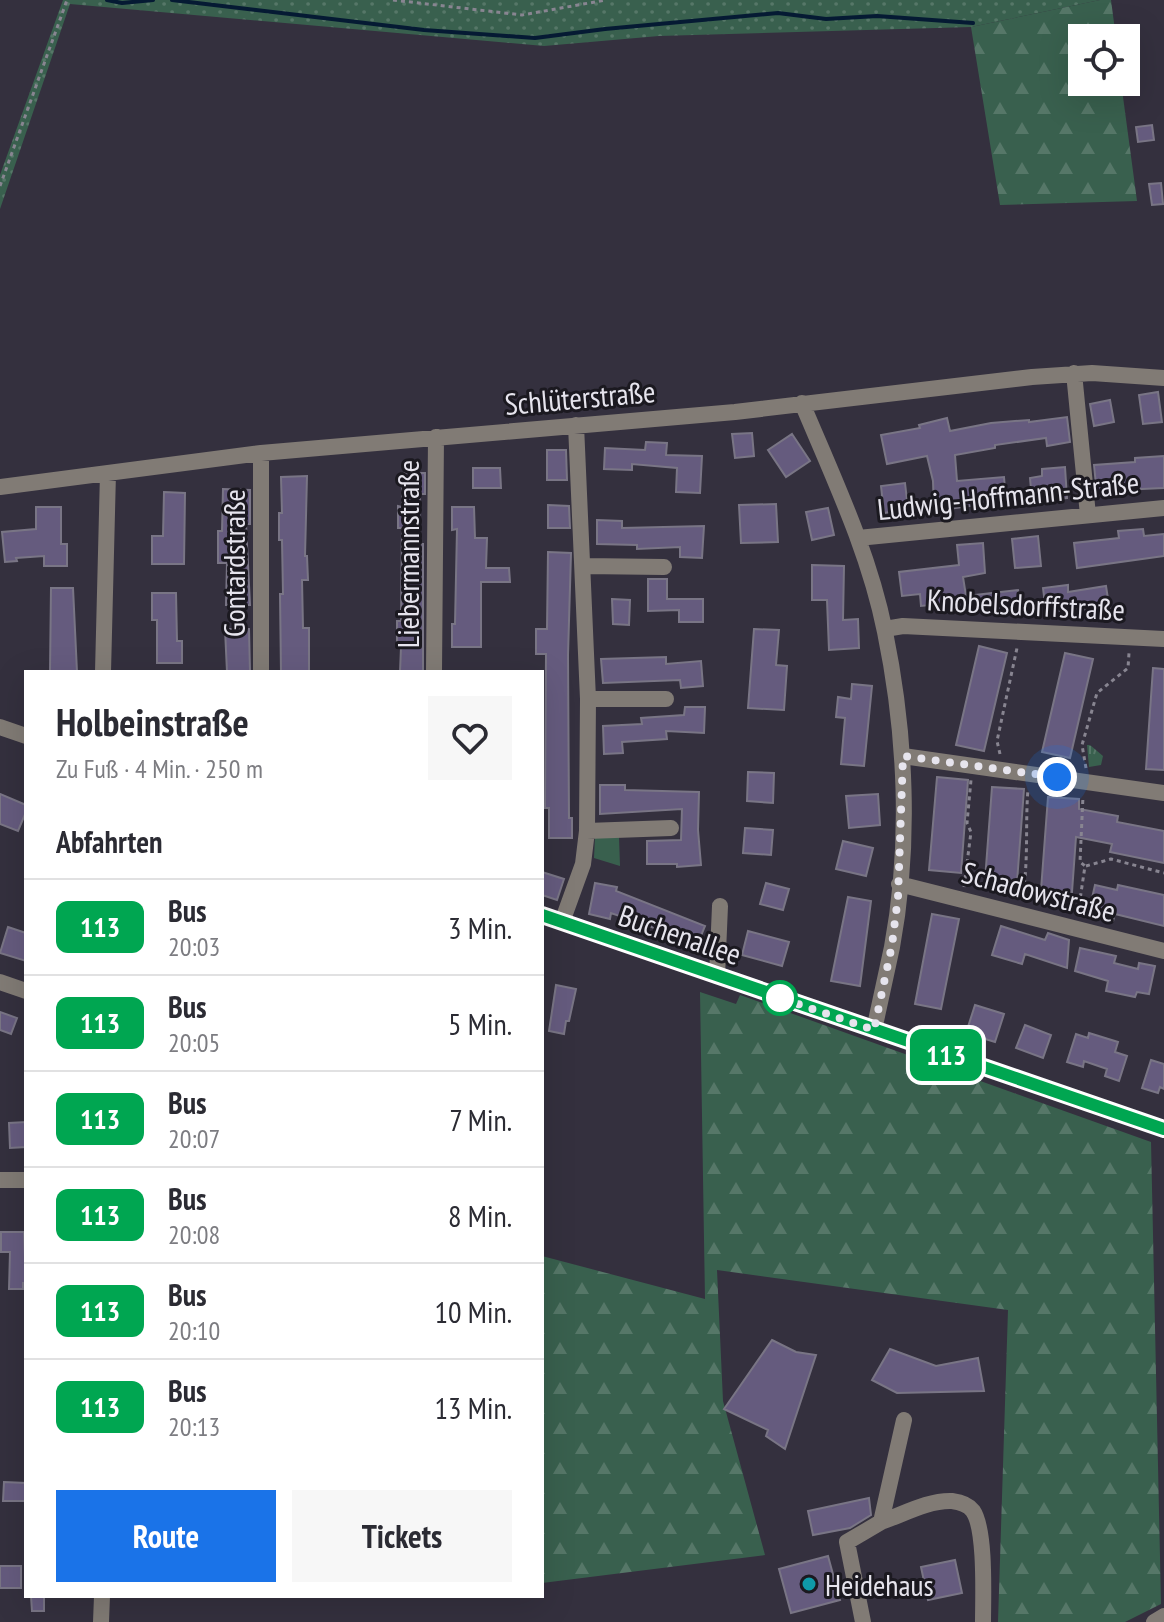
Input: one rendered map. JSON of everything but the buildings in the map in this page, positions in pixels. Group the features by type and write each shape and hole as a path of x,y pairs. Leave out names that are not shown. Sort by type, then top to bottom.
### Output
{"street":[{"name":"Schlüterstraße","path":"0,487 261,453 735,412 1074,373 1164,378"},
{"path":"1074,373 1088,515"},
{"path":"802,403 858,538 885,629 903,756 899,884 892,945 874,1030"},
{"path":"562,922 583,864 587,831 588,699 576,425"},
{"name":"Liebermannstraße","path":"434,670 436,437"},
{"name":"Gontardstraße","path":"261,453 261,670"},
{"path":"103,670 108,473"},
{"name":"Ludwig-Hoffmann-Straße","path":"858,538 1164,508"},
{"path":"584,566 664,567"},
{"name":"Knobelsdorffstraße","path":"885,629 903,626 1164,639"},
{"path":"588,699 666,699"},
{"path":"0,727 24,735"},
{"path":"903,756 1164,793"},
{"path":"587,831 671,828"},
{"name":"Schadowstraße","path":"899,884 1164,951"},
{"path":"717,976 720,906"},
{"name":"Buchenallee","path":"544,916 1164,1129"},
{"path":"0,982 24,990"},
{"path":"0,1180 24,1180"},
{"path":"881,1522 904,1420"},
{"path":"863,1622 847,1542 881,1522 941,1502 963,1503 976,1515 983,1573 983,1622"},
{"path":"101,1622 102,1598"},
{"path":"1154,1622 1164,1616"}],"path":[{"path":"0,186 67,0"},
{"path":"393,0 522,15 606,0"},
{"path":"1004,769 997,741 1020,632"},
{"path":"1085,866 1080,862 1079,847 1086,767 1082,745 1097,693 1128,668 1130,638"},
{"path":"962,900 971,832 967,823 972,764"},
{"path":"1019,914 1028,843 1025,832 1029,773"},
{"path":"1085,866 1111,859 1164,873"},
{"path":"1076,929 1085,866"}],"green space":[{"path":"63,0 1100,0 971,27 659,36 544,46 70,4 0,209 0,175"},
{"path":"1111,0 1114,24 1068,24 1068,96 1123,96 1137,201 1000,205 971,27"},
{"path":"1087,745 1103,756 1101,765 1089,767"},
{"path":"595,837 619,837 620,866 594,858"},
{"path":"700,992 736,1004 740,995 1151,1142 1161,1604 1125,1622 998,1622 1008,1310 717,1270 723,1401 765,1555 544,1583 544,1257 705,1299"}],"waterway":[{"path":"107,0 122,3 153,0"},
{"path":"172,0 424,30 535,38 778,13 826,19 877,16 973,23"}],"bus line":[{"name":"113","path":"544,916 1164,1129"}],"place":[{"name":"Heidehaus","path":"809,1584"}],"route":[{"path":"780,998 769,994 874,1030 892,945 898,897 903,756 1057,777"}]}
